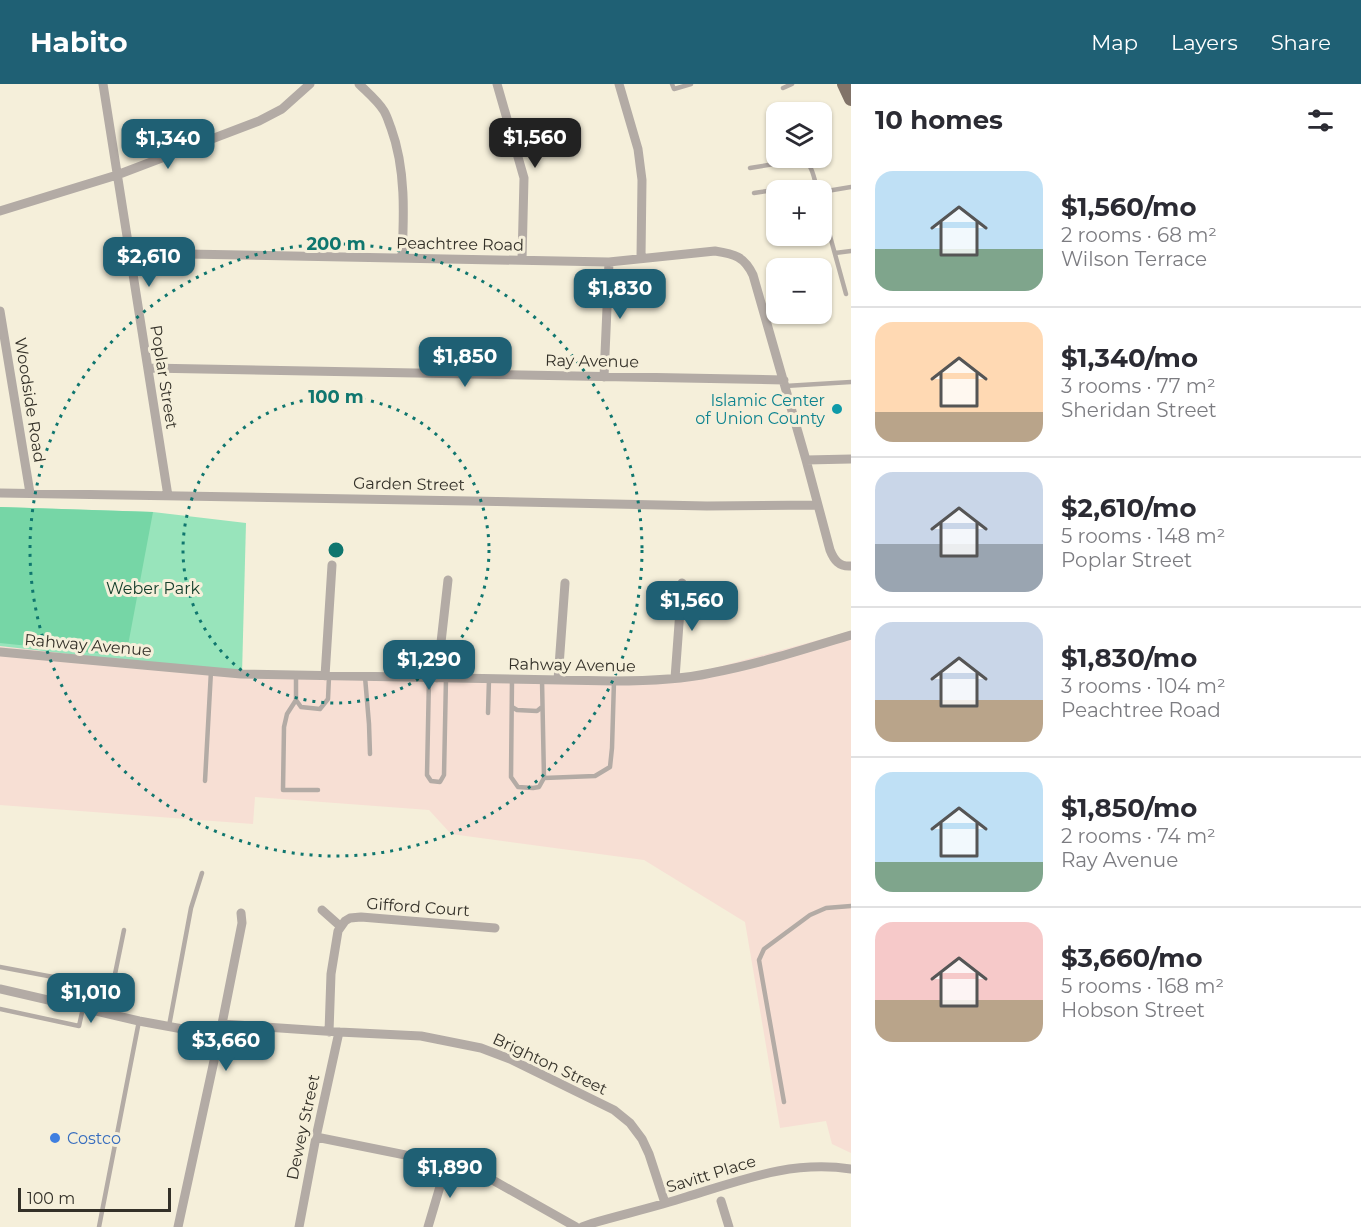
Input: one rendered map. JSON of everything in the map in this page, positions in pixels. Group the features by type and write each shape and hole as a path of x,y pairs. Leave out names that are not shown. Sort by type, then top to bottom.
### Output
{"main road":[{"path":"844,84 851,99"}],"street":[{"name":"Poplar Street","path":"103,84 168,496"},
{"path":"0,212 117,174 260,121 282,109 310,84"},
{"path":"359,84 385,112 396,144 403,192 402,258"},
{"path":"497,84 524,178 522,260"},
{"path":"619,84 638,149 642,180 641,258"},
{"name":"Peachtree Road","path":"130,253 609,262 715,251 739,257 748,265 753,275 834,558 844,566 851,566"},
{"path":"604,377 609,262"},
{"name":"Woodside Road","path":"0,311 30,493"},
{"name":"Ray Avenue","path":"148,368 784,383"},
{"path":"806,460 851,459"},
{"name":"Garden Street","path":"0,493 696,506 818,505"},
{"path":"327,676 332,566"},
{"path":"438,678 448,580"},
{"path":"558,680 565,583"},
{"path":"675,678 682,583"},
{"name":"Rahway Avenue","path":"0,652 241,674 648,681 710,674 851,635"},
{"path":"322,910 340,926 331,974 334,1032"},
{"path":"178,1227 222,1024 242,923 241,913"},
{"name":"Gifford Court","path":"340,926 345,921 356,917 495,928"},
{"path":"0,989 188,1030"},
{"name":"Brighton Street","path":"222,1024 421,1036 481,1048 510,1059 614,1110 630,1123 642,1139 649,1154 665,1203"},
{"name":"Dewey Street","path":"298,1227 334,1032"},
{"path":"316,1137 447,1163 475,1172 576,1227"},
{"path":"428,1227 447,1163"},
{"name":"Savitt Place","path":"582,1227 770,1172 799,1167 851,1168"},
{"path":"722,1201 729,1227"}],"lane":[{"path":"672,84 674,89 691,84"},
{"path":"783,88 792,84"},
{"path":"750,168 799,160 806,161 811,167 815,180"},
{"path":"832,189 851,187"},
{"path":"754,192 766,190"},
{"path":"832,242 846,294"},
{"path":"835,253 851,251"},
{"path":"784,383 851,382"},
{"path":"205,781 211,671"},
{"path":"296,675 296,700 284,726 282,790 318,790"},
{"path":"296,700 301,707 320,708 328,699 327,676"},
{"path":"365,677 370,754"},
{"path":"438,678 444,775 440,782 431,781 427,775 438,678"},
{"path":"488,713 489,679"},
{"path":"512,679 512,780 518,787 533,788 539,787 544,778 542,680"},
{"path":"544,778 595,776 610,767 614,681"},
{"path":"512,707 517,710 537,711 542,707"},
{"path":"169,1026 191,908 202,873"},
{"path":"784,1102 759,960 764,949 810,915 826,908 851,906"},
{"path":"107,1013 124,930"},
{"path":"0,967 64,980 60,1002"},
{"path":"0,1009 79,1026 83,1008"},
{"path":"99,1227 139,1021"}],"shaded area":[{"path":"851,631 851,1153 832,1144 826,1121 780,1128 745,922 644,860 451,834 429,810 255,797 253,824 0,805 0,643 242,674 663,682"}],"green space":[{"name":"Weber Park","path":"0,507 153,512 246,523 242,674 0,646"},
{"path":"0,507 153,512 126,656 0,643"}],"place":[{"name":"Islamic Center of Union County","path":"837,409"},
{"name":"Costco","path":"55,1138"}]}
